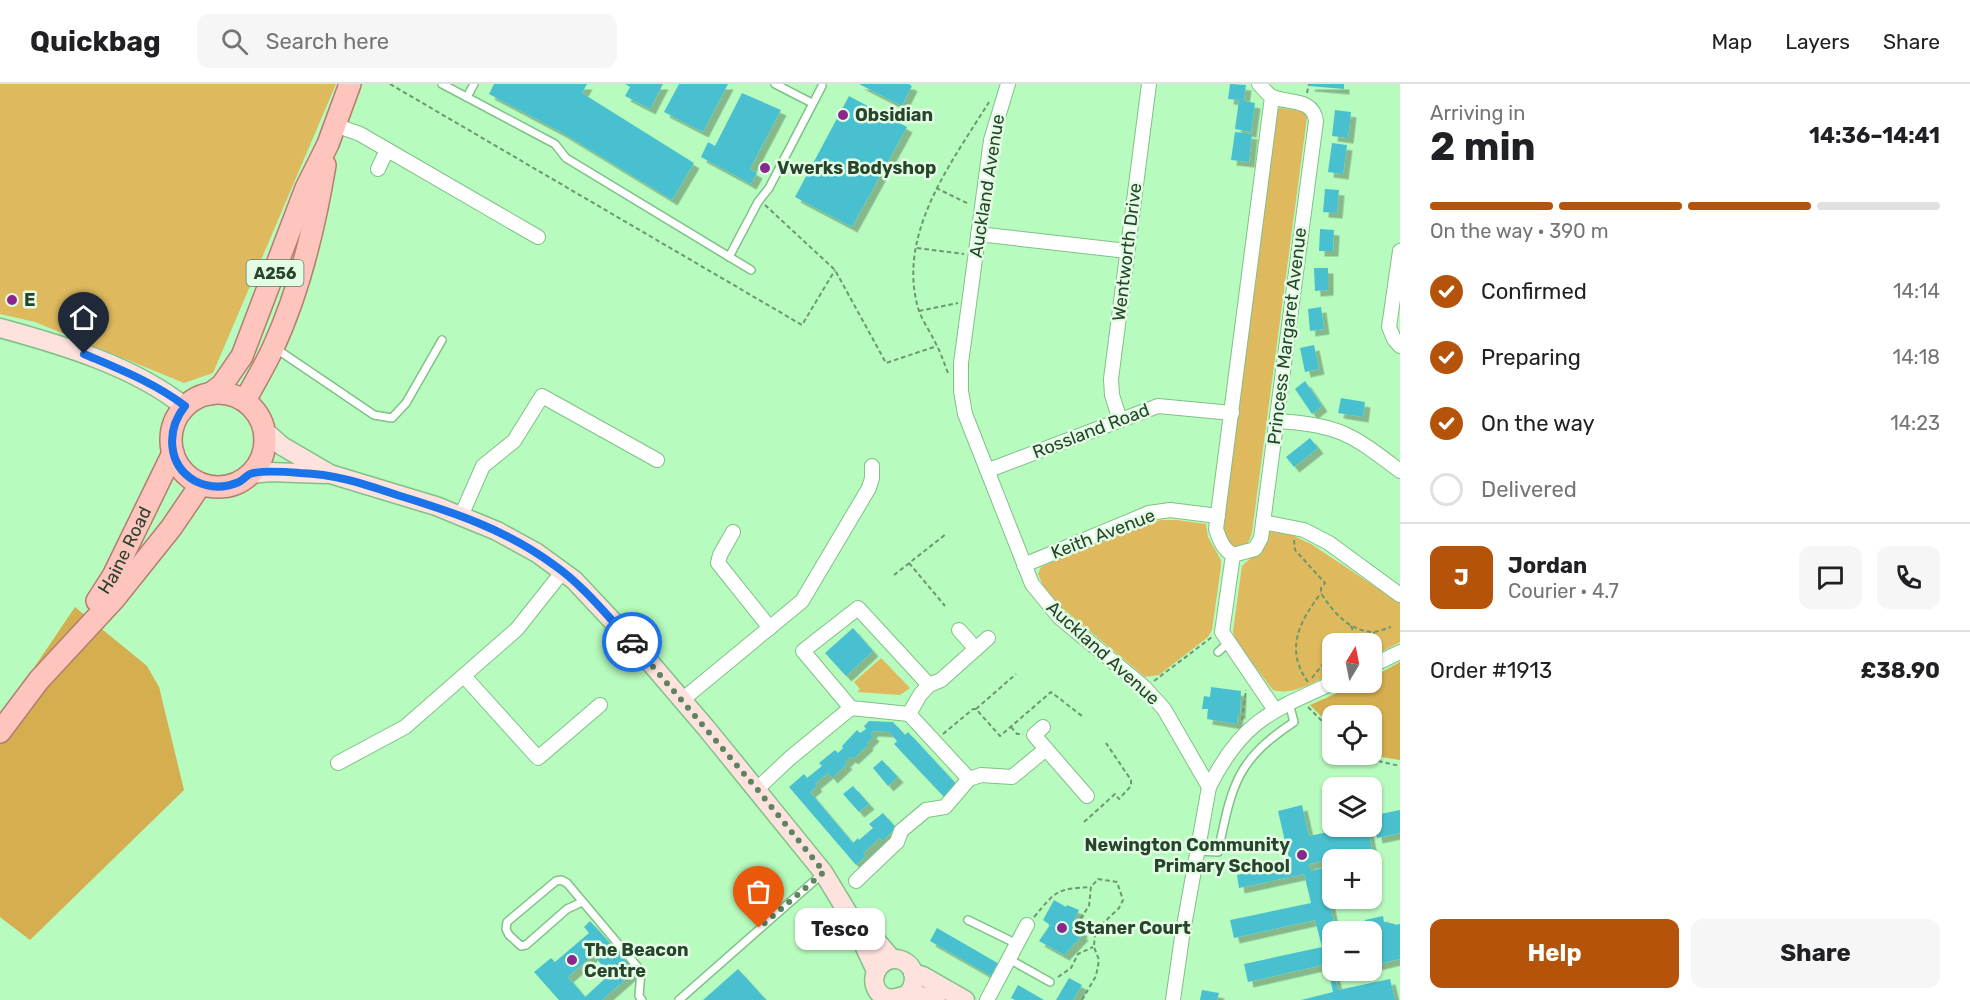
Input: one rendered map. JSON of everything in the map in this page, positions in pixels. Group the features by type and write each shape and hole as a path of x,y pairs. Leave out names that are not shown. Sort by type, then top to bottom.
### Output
{"main road":[{"name":"A256","path":"210,394 222,385 242,356 306,188 331,134 350,84"},
{"name":"A256","path":"245,401 273,347 300,270 318,205 331,134"},
{"path":"0,328 84,354 146,382 185,406"},
{"path":"210,394 228,394 245,401 258,414 265,431 264,450 257,467 251,474 227,486 210,486 201,483 184,471 173,453 173,429 185,406 210,394"},
{"path":"265,431 282,446 330,474 461,516 518,541 574,580 636,646 824,872 851,918 876,970"},
{"name":"Haine Road","path":"72,643 113,576 173,453"},
{"path":"251,474 270,472 330,474"},
{"name":"Haine Road","path":"0,732 39,680 115,598 171,528 201,483"},
{"path":"824,872 846,889 875,939 892,959"},
{"path":"899,998 914,985 913,973 905,962 892,959 880,964 876,970 874,992 884,997 899,998 916,995 936,1000"},
{"path":"913,973 923,976 965,1000"}],"street":[{"name":"Auckland Avenue","path":"1008,84 991,140 975,255 961,363 961,391 965,414 1032,584 1059,617 1145,688 1164,709 1209,788"},
{"name":"Wentworth Drive","path":"1120,420 1113,395 1112,379 1149,84"},
{"path":"1259,84 1272,97 1216,529 1220,542 1233,555 1226,637 1275,710"},
{"name":"Princess Margaret Avenue","path":"1233,555 1255,549 1261,538 1316,121 1312,108 1272,97"},
{"path":"331,134 360,134 538,237"},
{"path":"378,169 387,150"},
{"path":"978,234 1127,251"},
{"path":"1400,251 1389,327 1400,346"},
{"path":"461,516 483,466 514,441 542,396 657,460"},
{"name":"Rossland Road","path":"989,470 1158,405 1232,413"},
{"path":"1277,421 1306,422 1335,429 1357,439 1400,471"},
{"path":"682,700 802,601 869,488 872,466"},
{"name":"Keith Avenue","path":"1024,565 1149,513 1170,510 1218,516"},
{"path":"1263,522 1296,528 1329,543 1400,595"},
{"path":"733,532 718,563 770,628"},
{"path":"338,762 405,727 517,629 562,571"},
{"path":"929,685 858,608 803,651 851,708 909,714 969,779"},
{"path":"959,630 976,649"},
{"path":"909,714 929,685 941,680 988,638"},
{"path":"1382,661 1400,652"},
{"path":"464,676 538,758 600,705"},
{"path":"1173,1000 1209,788 1220,765 1240,739 1260,720 1294,701 1312,686 1322,684"},
{"path":"757,789 790,758 851,708"},
{"path":"1043,727 1034,735 1087,796"},
{"path":"856,882 897,842 904,829 926,810 945,807 969,779 981,776 1012,777 1046,749"},
{"path":"987,1000 1027,925"}],"lane":[{"path":"442,84 555,144 566,158 751,270"},
{"path":"467,98 474,84"},
{"path":"775,84 812,103"},
{"path":"729,257 769,188 822,86"},
{"path":"273,347 374,416 392,418 406,404 442,340"},
{"path":"1218,652 1226,637"},
{"path":"1198,851 1218,852 1225,813 1233,788 1247,761 1265,742 1293,722 1294,701"},
{"path":"679,1000 824,872"},
{"path":"582,902 567,909 526,945 521,946 516,943 506,929 507,922 556,881 561,880 567,883 641,971 638,999"},
{"path":"968,920 1017,944"},
{"path":"1009,959 1050,982"}],"path":[{"path":"390,84 802,326 836,270"},
{"name":"Auckland Avenue","path":"949,375 919,311 914,276 923,215 936,188 991,99 1002,101"},
{"path":"936,188 981,210"},
{"path":"760,200 836,270 886,363 937,346"},
{"path":"917,248 975,255"},
{"path":"919,311 970,300"},
{"path":"1296,528 1295,550 1325,583 1321,588 1321,593 1303,617 1296,642 1299,663 1312,686"},
{"path":"894,575 946,534"},
{"path":"909,563 945,606"},
{"path":"1321,593 1338,616 1351,625 1374,632 1391,627"},
{"path":"1351,625 1354,633"},
{"path":"1145,688 1208,639 1226,637"},
{"path":"1312,686 1322,665"},
{"path":"1240,739 1248,669"},
{"path":"934,742 1016,674"},
{"path":"976,709 1000,736 1052,692 1082,716"},
{"path":"1294,701 1322,723"},
{"path":"1084,822 1115,794 1119,799 1131,786 1131,780 1106,743"},
{"path":"1382,762 1400,766"},
{"path":"1083,1000 1096,976 1099,960 1094,947 1095,931 1119,908 1124,900 1117,882 1098,879 1091,887 1089,906 1078,922 1095,931"},
{"path":"1027,925 1054,894 1068,889 1091,887"},
{"path":"1050,982 1071,968 1078,954 1094,947"}],"shaded area":[{"path":"0,84 336,84 213,373 184,383 35,322 0,314"},
{"path":"1277,109 1303,111 1307,117 1252,532 1246,544 1234,548 1221,536"},
{"path":"1162,520 1206,524 1208,537 1221,560 1221,566 1212,630 1208,637 1159,675 1145,677 1055,602 1046,592 1038,574 1041,567 1045,565 1150,522"},
{"path":"1268,531 1292,535 1311,544 1400,603 1400,642 1382,651 1382,633 1322,633 1322,679 1295,690 1273,690 1235,640 1233,631 1242,566 1258,552"},
{"path":"75,607 147,666 159,687 184,790 30,940 0,917 0,718"},
{"path":"881,658 910,688 900,695 857,692 860,689 854,682"},
{"path":"1400,662 1400,760 1382,757 1382,705 1322,705 1322,717 1310,705 1337,693 1382,693 1382,672"}],"building":[{"path":"494,84 587,84 582,93 694,163 672,200 561,132 489,94"},
{"path":"625,84 663,84 650,109 625,96 630,87"},
{"path":"679,84 728,84 703,132 664,112"},
{"path":"859,84 909,84 912,86 902,106"},
{"path":"1230,84 1246,85 1244,101 1255,103 1251,132 1235,129 1239,100 1228,99"},
{"path":"1310,84 1344,84 1344,89 1309,86"},
{"path":"742,93 781,110 750,169 757,173 751,184 701,157 708,142 715,146"},
{"path":"849,96 907,127 852,227 795,197"},
{"path":"1335,110 1351,112 1348,138 1332,136"},
{"path":"1235,132 1252,134 1249,162 1231,160"},
{"path":"1332,143 1347,145 1343,174 1328,172"},
{"path":"1325,189 1339,190 1337,213 1323,212"},
{"path":"1320,229 1334,230 1333,251 1319,251"},
{"path":"1314,268 1328,268 1328,290 1315,291"},
{"path":"1321,307 1324,329 1310,331 1308,309"},
{"path":"1314,345 1319,369 1305,372 1300,348"},
{"path":"1305,381 1322,406 1312,414 1295,389"},
{"path":"1341,398 1365,402 1363,417 1338,413"},
{"path":"1310,438 1318,448 1294,467 1286,457"},
{"path":"853,628 873,651 846,676 825,653"},
{"path":"1211,687 1241,691 1237,724 1207,719 1208,709 1202,709 1204,696 1210,697"},
{"path":"869,721 893,722 905,735 908,732 959,787 946,799 894,744 897,741 889,732 873,731 871,733 874,736 867,743 868,745 853,759 850,757 845,762 847,764 832,778 828,773 815,784 817,786 810,792 853,843 873,828 869,824 883,813 896,828 882,841 880,838 863,853 866,856 856,865 789,787 804,774 807,778 822,766 819,763 835,750 838,753 857,730 860,733 866,729 864,726"},
{"path":"882,760 898,777 888,786 873,768"},
{"path":"853,786 869,804 859,812 843,794"},
{"path":"1302,805 1309,836 1322,833 1322,837 1370,837 1372,849 1322,849 1322,861 1309,864 1311,871 1322,868 1322,909 1331,909 1334,921 1322,921 1322,947 1315,920 1234,938 1230,920 1311,903 1304,874 1239,888 1237,875 1290,863 1278,811"},
{"path":"1400,810 1400,833 1382,837 1382,814"},
{"name":"Staner Court","path":"1054,900 1066,907 1067,905 1079,910 1072,925 1082,931 1083,935 1064,955 1039,941 1050,925 1043,920"},
{"path":"1383,916 1384,922 1400,924 1400,959 1382,963 1382,921 1365,920"},
{"name":"The Beacon Centre","path":"590,921 635,971 602,1000 559,1000 534,972 551,958 555,962 589,933 584,927","holes":["593,955 610,974 585,997 568,977"]},
{"path":"937,928 1001,965 993,977 930,941"},
{"path":"1322,947 1322,965 1248,982 1244,964"},
{"path":"738,969 766,1000 703,1000"},
{"path":"1069,978 1082,985 1073,1000 1056,1000"},
{"path":"1390,979 1395,1000 1301,1000 1333,992 1331,981 1336,981 1338,990"},
{"path":"1018,985 1044,1000 1011,998"},
{"path":"1202,990 1219,993 1217,1000 1200,1000"}],"way so far":[{"path":"632,642 707,729 824,872 759,928"}],"place":[{"name":"Obsidian","path":"843,115"},
{"name":"Vwerks Bodyshop","path":"765,168"},
{"name":"E","path":"12,300"},
{"name":"Newington Community Primary School","path":"1302,855"},
{"name":"Tesco","path":"759,928"},
{"name":"Staner Court","path":"1062,928"},
{"name":"The Beacon Centre","path":"572,960"}],"route":[{"path":"84,354 136,377 172,396 185,406 173,429 173,453 179,466 195,480 219,487 236,483 251,474 300,472 330,474 477,522 518,541 556,566 574,580 632,642"}]}
